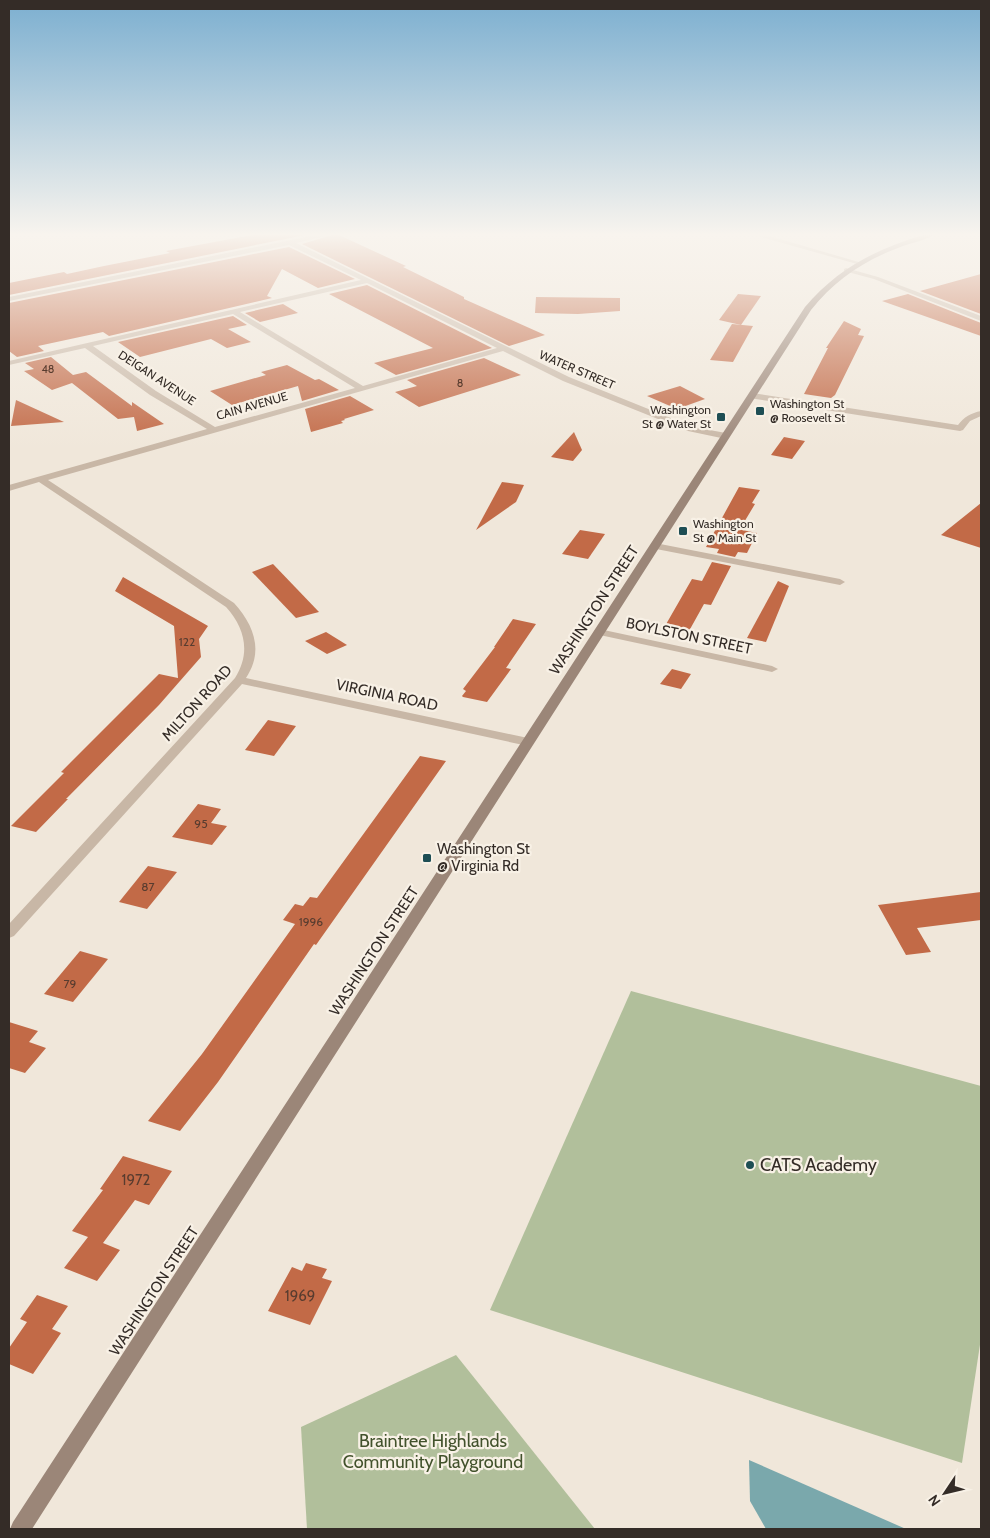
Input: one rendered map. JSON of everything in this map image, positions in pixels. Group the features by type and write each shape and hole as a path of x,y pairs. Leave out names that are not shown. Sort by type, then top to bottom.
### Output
{"main road":[{"name":"WASHINGTON STREET","path":"20,1529 810,307"}],"street":[{"path":"9,363 252,307"},
{"name":"WATER STREET","path":"418,307 502,349 572,381 684,426 726,436"},
{"path":"948,307 981,320"},
{"path":"233,311 361,388"},
{"name":"DEIGAN AVENUE","path":"86,345 153,393 214,430"},
{"name":"CAIN AVENUE","path":"9,488 502,349"},
{"path":"752,396 960,428 967,419 981,413"},
{"name":"MILTON ROAD","path":"9,932 239,680 248,667 251,643 238,612 222,599 40,479"},
{"path":"654,546 840,582"},
{"name":"BOYLSTON STREET","path":"599,632 772,669"},
{"name":"VIRGINIA ROAD","path":"239,680 528,742"}],"green space":[{"path":"631,991 981,1086 981,1338 962,1463 490,1310"},
{"name":"Braintree Highlands Community Playground","path":"456,1355 595,1529 307,1529 301,1427"}],"water":[{"path":"749,1460 906,1529 766,1529 750,1501"}],"building":[{"path":"9,307 234,307 109,336 103,332 38,346 44,351 17,357 9,351"},
{"path":"271,307 288,307 298,313 260,322 245,313"},
{"path":"354,307 410,307 492,348 396,375 374,363 433,348"},
{"path":"429,307 481,307 545,335 509,346"},
{"path":"535,307 620,307 620,311 578,314 535,313"},
{"path":"729,307 754,307 741,325 719,320"},
{"path":"898,307 940,307 981,323 981,336"},
{"path":"962,307 981,307 981,314"},
{"path":"233,316 247,325 228,329 251,342 227,348 211,339 140,357 118,342"},
{"path":"844,321 861,329 858,335 864,336 835,395 831,398 804,394 828,348 826,348"},
{"path":"732,324 753,326 733,362 710,360"},
{"path":"51,357 73,375 86,372 132,406 132,402 164,424 137,431 134,417 118,419 72,383 52,390 24,371 34,369 25,363"},
{"path":"484,358 521,375 419,407 395,392 417,386 407,380"},
{"path":"287,365 339,390 302,401 298,386 232,405 210,391 266,375 261,372"},
{"path":"680,386 705,399 677,409 647,396"},
{"path":"350,396 374,410 344,419 341,421 343,423 311,432 305,409"},
{"path":"16,400 64,422 11,426"},
{"path":"574,432 582,450 573,461 551,457"},
{"path":"784,437 805,441 792,459 771,455"},
{"path":"502,482 524,485 516,502 476,530"},
{"path":"739,487 760,490 752,503 755,504 743,524 746,524 742,530 757,533 747,553 738,552 735,557 717,553 719,549 706,547"},
{"path":"981,503 981,548 941,535"},
{"path":"580,530 605,534 588,559 562,554"},
{"path":"712,562 731,566 711,605 704,604 689,631 665,626 692,579 702,581"},
{"path":"273,564 319,612 296,618 252,572"},
{"path":"123,577 208,626 199,639 201,657 159,705 36,832 11,826 64,773 61,772 159,674 178,678 174,626 115,591"},
{"path":"778,581 789,586 766,642 747,638"},
{"path":"513,619 536,624 506,668 511,669 487,702 463,697 466,691 463,689 495,647"},
{"path":"326,632 347,645 327,654 305,641"},
{"path":"672,669 691,674 681,689 660,684"},
{"path":"268,720 296,726 274,756 245,750"},
{"path":"420,756 446,761 316,945 314,944 218,1082 180,1131 148,1121 202,1054 295,924 283,920 295,904 303,906 310,897 317,898"},
{"path":"198,804 221,809 211,823 227,826 212,845 172,837"},
{"path":"148,866 177,872 147,909 119,902"},
{"path":"981,892 981,920 917,928 931,952 906,955 878,905"},
{"path":"80,951 108,959 73,1002 44,994"},
{"path":"9,1022 38,1031 29,1042 46,1048 25,1073 9,1068"},
{"path":"123,1156 172,1171 149,1205 135,1200 103,1243 120,1250 97,1281 64,1268 88,1237 72,1231 103,1190 100,1189"},
{"path":"306,1263 327,1269 322,1278 332,1281 310,1325 268,1311 292,1267 302,1271"},
{"path":"37,1295 68,1306 52,1329 61,1333 33,1374 9,1364 9,1348 27,1322 20,1319"}],"place":[{"name":"Washington St @ Roosevelt St","path":"760,411"},
{"name":"Washington St @ Water St","path":"721,417"},
{"name":"Washington St @ Main St","path":"683,531"},
{"name":"Washington St @ Virginia Rd","path":"427,858"},
{"name":"CATS Academy","path":"750,1165"}]}
